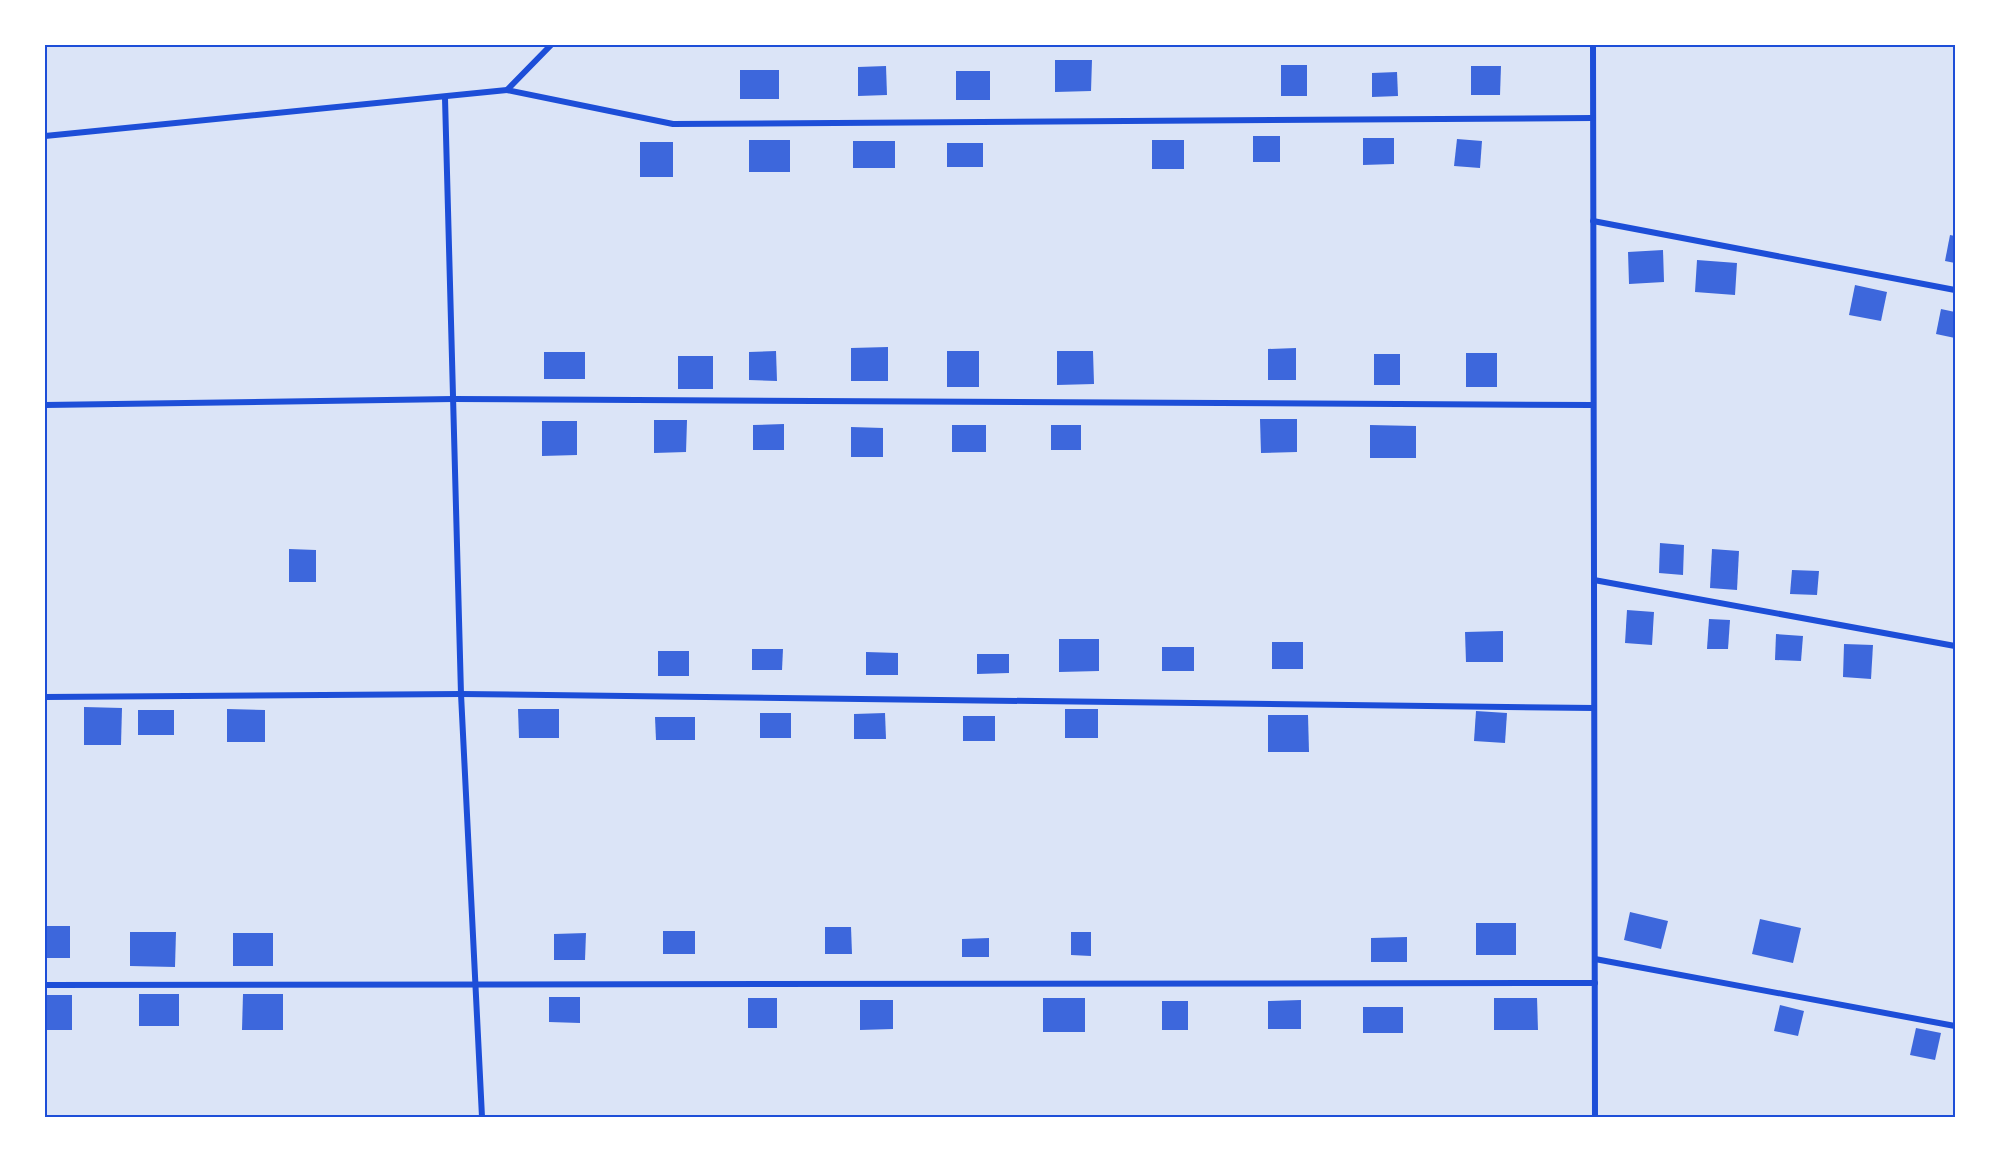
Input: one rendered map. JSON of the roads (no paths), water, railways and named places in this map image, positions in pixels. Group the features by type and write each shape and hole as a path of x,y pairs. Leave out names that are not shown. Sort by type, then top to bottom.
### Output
{"street":[{"path":"507,90 551,45"},
{"path":"1593,45 1595,1117"},
{"path":"45,136 445,98 507,90 673,124 1593,118"},
{"path":"445,98 461,694 482,1117"},
{"path":"1593,221 1955,290"},
{"path":"45,405 453,399 1593,405"},
{"path":"1594,580 1955,646"},
{"path":"45,697 461,694 1594,708"},
{"path":"1594,959 1955,1026"},
{"path":"45,985 1595,983"}]}
